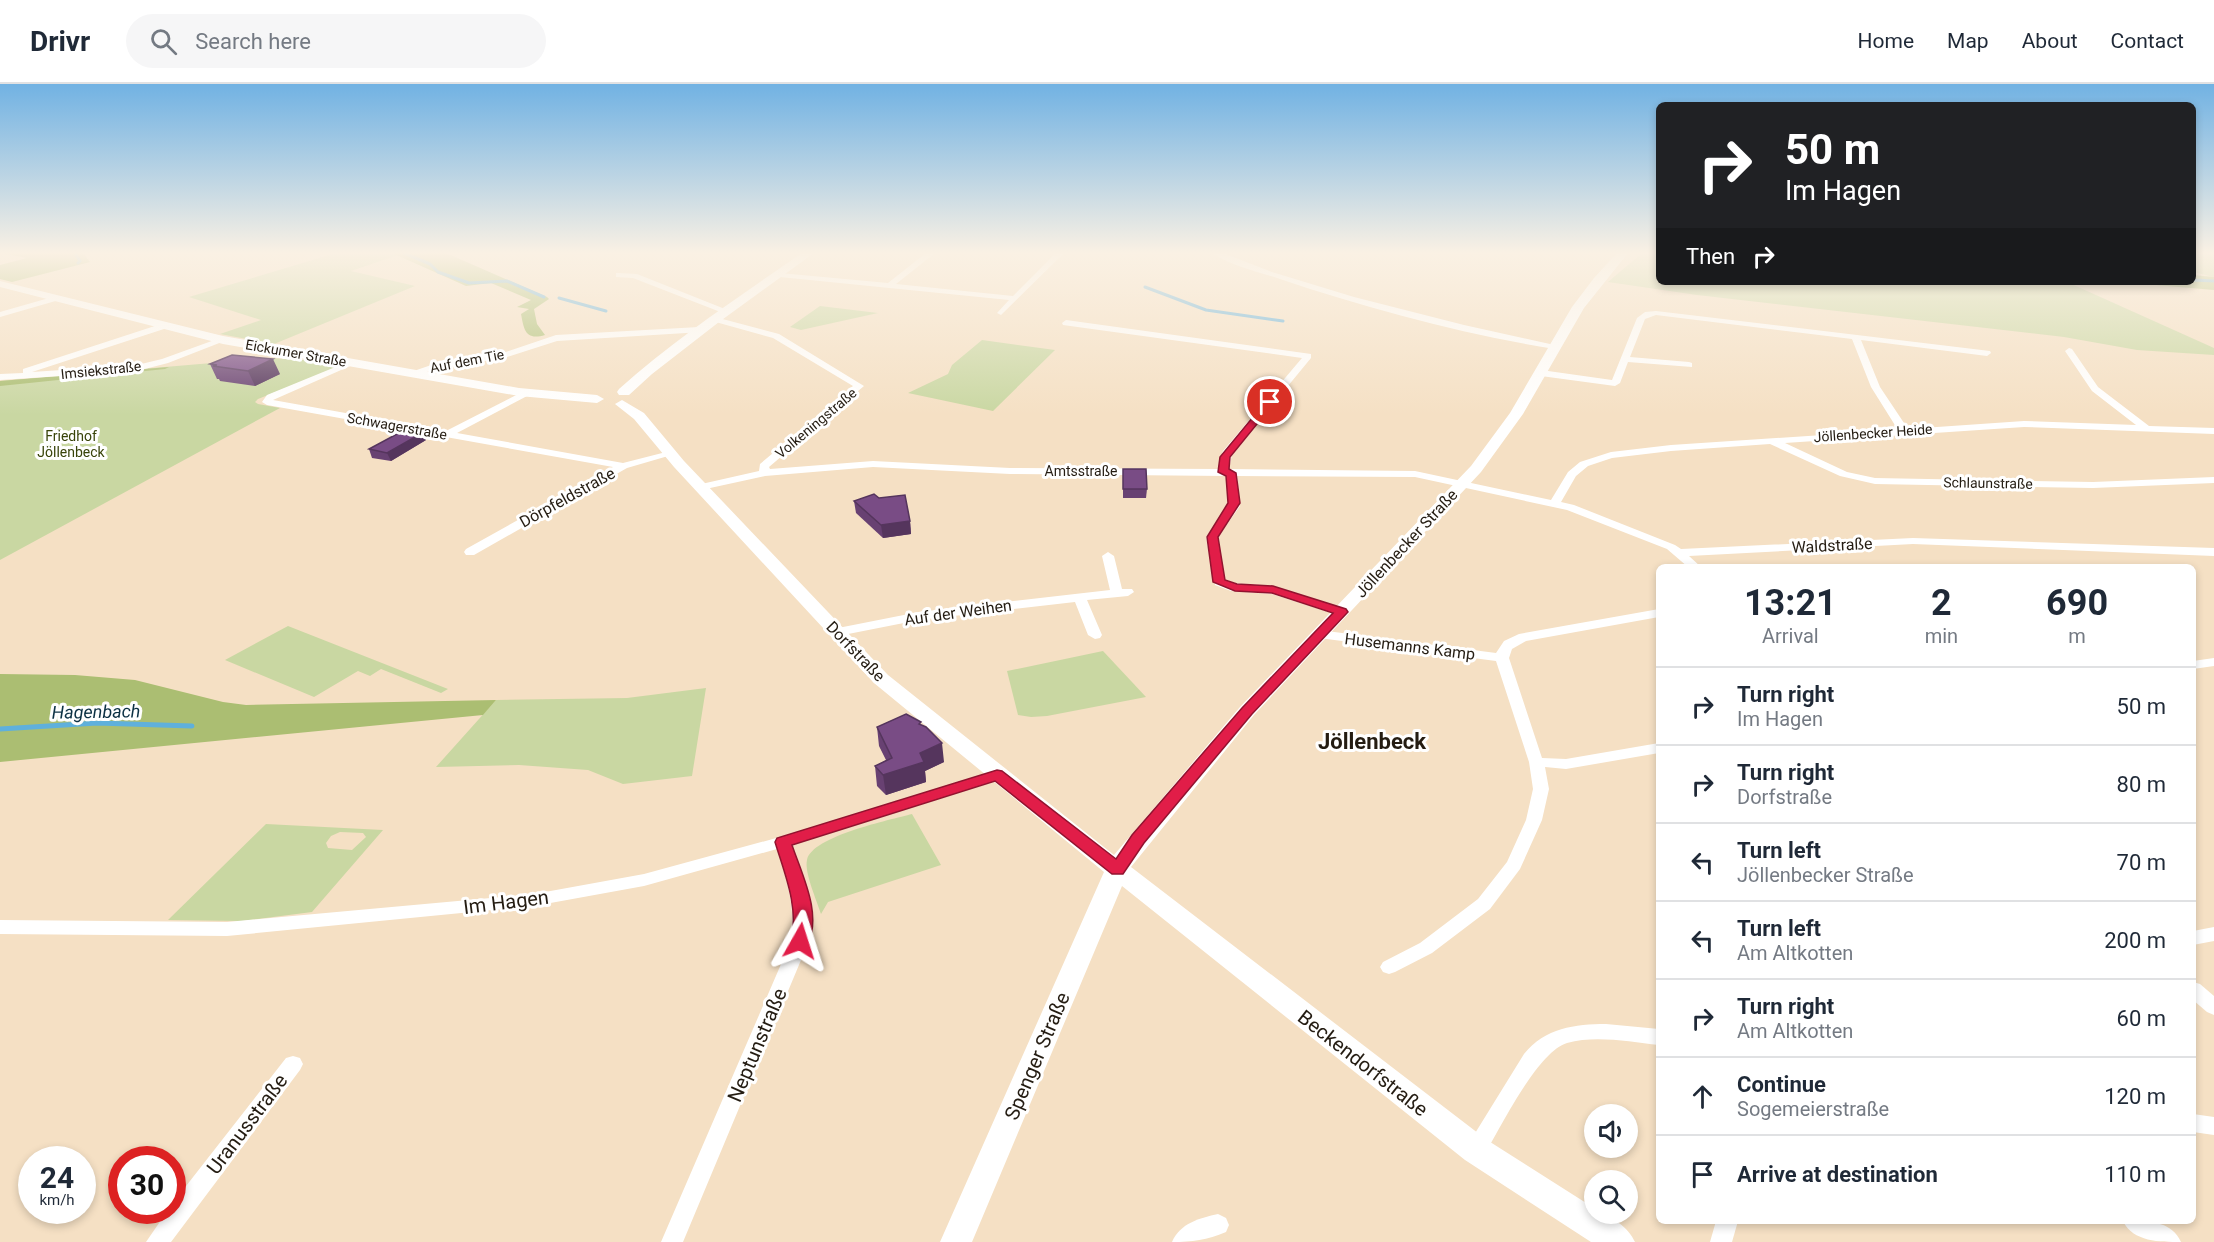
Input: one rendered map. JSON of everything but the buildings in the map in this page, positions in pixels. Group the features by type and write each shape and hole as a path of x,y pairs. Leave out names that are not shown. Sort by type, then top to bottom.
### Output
{"main road":[{"name":"Eickumer Straße","path":"91,307 223,340 526,393 597,399 595,402 601,406 623,398"},
{"path":"623,398 647,371 732,307"},
{"name":"Jöllenbecker Straße","path":"1118,869 1138,839 1169,801 1247,711 1463,483 1507,428 1578,307"},
{"name":"Dorfstraße","path":"623,398 701,488 881,679 997,775 1118,869"},
{"name":"Beckendorfstraße","path":"1118,869 1476,1150 1619,1242"},
{"name":"Spenger Straße","path":"956,1242 1118,869"}],"street":[{"path":"0,315 26,307"},
{"path":"716,307 726,311"},
{"path":"1001,313 1006,307"},
{"path":"1384,307 1509,338 1555,346"},
{"path":"1541,373 1615,383 1641,318 1648,314 1987,353"},
{"name":"Volkeningstraße","path":"715,319 776,336 859,386 764,466 765,473"},
{"path":"1066,322 1308,356 1227,453 1227,473 1234,506 1212,537 1220,582 1235,587 1273,590 1341,612"},
{"name":"Imsiekstraße","path":"10,376 164,326"},
{"name":"Auf dem Tie","path":"413,373 440,365 504,355 556,338 699,330"},
{"path":"1856,338 1873,385 1886,410 1904,431"},
{"name":"Imsiekstraße","path":"0,377 137,368 165,361 223,340"},
{"path":"2069,351 2095,389 2146,428"},
{"path":"1625,359 1689,365"},
{"name":"Schwagerstraße","path":"353,363 270,397 267,402 623,466"},
{"path":"446,435 526,393"},
{"name":"Jöllenbecker Heide","path":"1555,503 1572,474 1595,459 1671,448 2024,424 2214,431"},
{"name":"Schlaunstraße","path":"1770,440 1844,474 1875,481 2093,485 2214,480"},
{"name":"Dörpfeldstraße","path":"470,552 623,466 670,454"},
{"name":"Amtsstraße","path":"701,488 765,473 873,464 1010,471 1415,474 1463,483"},
{"path":"1463,483 1582,511 1659,541 1680,553 1692,564"},
{"name":"Waldstraße","path":"1680,553 1913,541 2214,552"},
{"name":"Auf der Weihen","path":"838,632 920,616 1123,592 1108,556"},
{"path":"1079,596 1095,635"},
{"path":"1389,967 1426,948 1468,918 1504,881 1514,865 1534,820 1541,789 1536,762 1502,658 1503,648 1508,643 1524,637 1656,614"},
{"name":"Husemanns Kamp","path":"1319,634 1502,658"},
{"path":"2196,665 2214,662"},
{"path":"1536,762 1566,764 1656,749"},
{"name":"Im Hagen","path":"0,927 227,929 534,900 622,885 783,842 997,775"},
{"name":"Neptunstraße","path":"672,1242 800,941 804,926 804,909 783,842"},
{"path":"2196,937 2214,934"},
{"path":"2196,992 2214,1007"},
{"path":"1476,1150 1531,1060 1542,1047 1558,1038 1586,1033 1656,1037"},
{"name":"Uranusstraße","path":"157,1242 293,1064"},
{"path":"2196,1123 2214,1126"},
{"path":"1721,1242 1726,1224"},
{"path":"2139,1224 2170,1242"},
{"path":"1184,1242 1201,1228 1218,1225"}],"green space":[{"path":"220,307 364,307 274,344 220,334 261,320"},
{"path":"517,307 537,307 534,309 537,324 545,335 529,335 525,329 521,314 529,309"},
{"path":"819,307 878,313 801,330 790,327"},
{"path":"1802,307 2123,307 2214,348 2214,355 2137,350 2064,337"},
{"path":"982,340 1055,350 993,411 908,393 948,374 952,365"},
{"name":"Friedhof Jöllenbeck","path":"270,358 304,360 338,367 258,399 255,402 258,404 280,408 0,560 0,381"},
{"path":"169,367 165,369 0,386 0,381"},
{"path":"288,626 448,689 441,693 381,669 370,676 358,671 314,697 225,660"},
{"path":"1103,651 1146,697 1047,716 1018,715 1007,671"},
{"path":"0,674 75,675 135,680 223,702 246,705 496,700 483,715 0,762"},
{"path":"706,688 692,776 623,784 588,770 519,765 436,767 496,700 627,698"},
{"path":"912,814 941,865 828,902 821,914 807,872 807,860 812,851 837,836 853,830"},
{"path":"266,824 383,830 312,912 242,921 168,920","holes":["340,832 363,833 366,837 352,850 328,848 326,843 331,836"]}],"waterway":[{"path":"592,307 606,311"},
{"path":"1198,307 1283,321"},
{"name":"Hagenbach","path":"0,729 97,723 192,726"}],"district":[{"name":"Jöllenbeck","path":"1372,741"}],"route":[{"path":"800,941 804,926 804,909 783,842 997,775 1118,869 1138,839 1169,801 1233,730 1247,711 1341,612 1273,590 1227,586 1220,582 1212,537 1234,506 1231,473 1224,472 1224,460 1270,402"}]}
